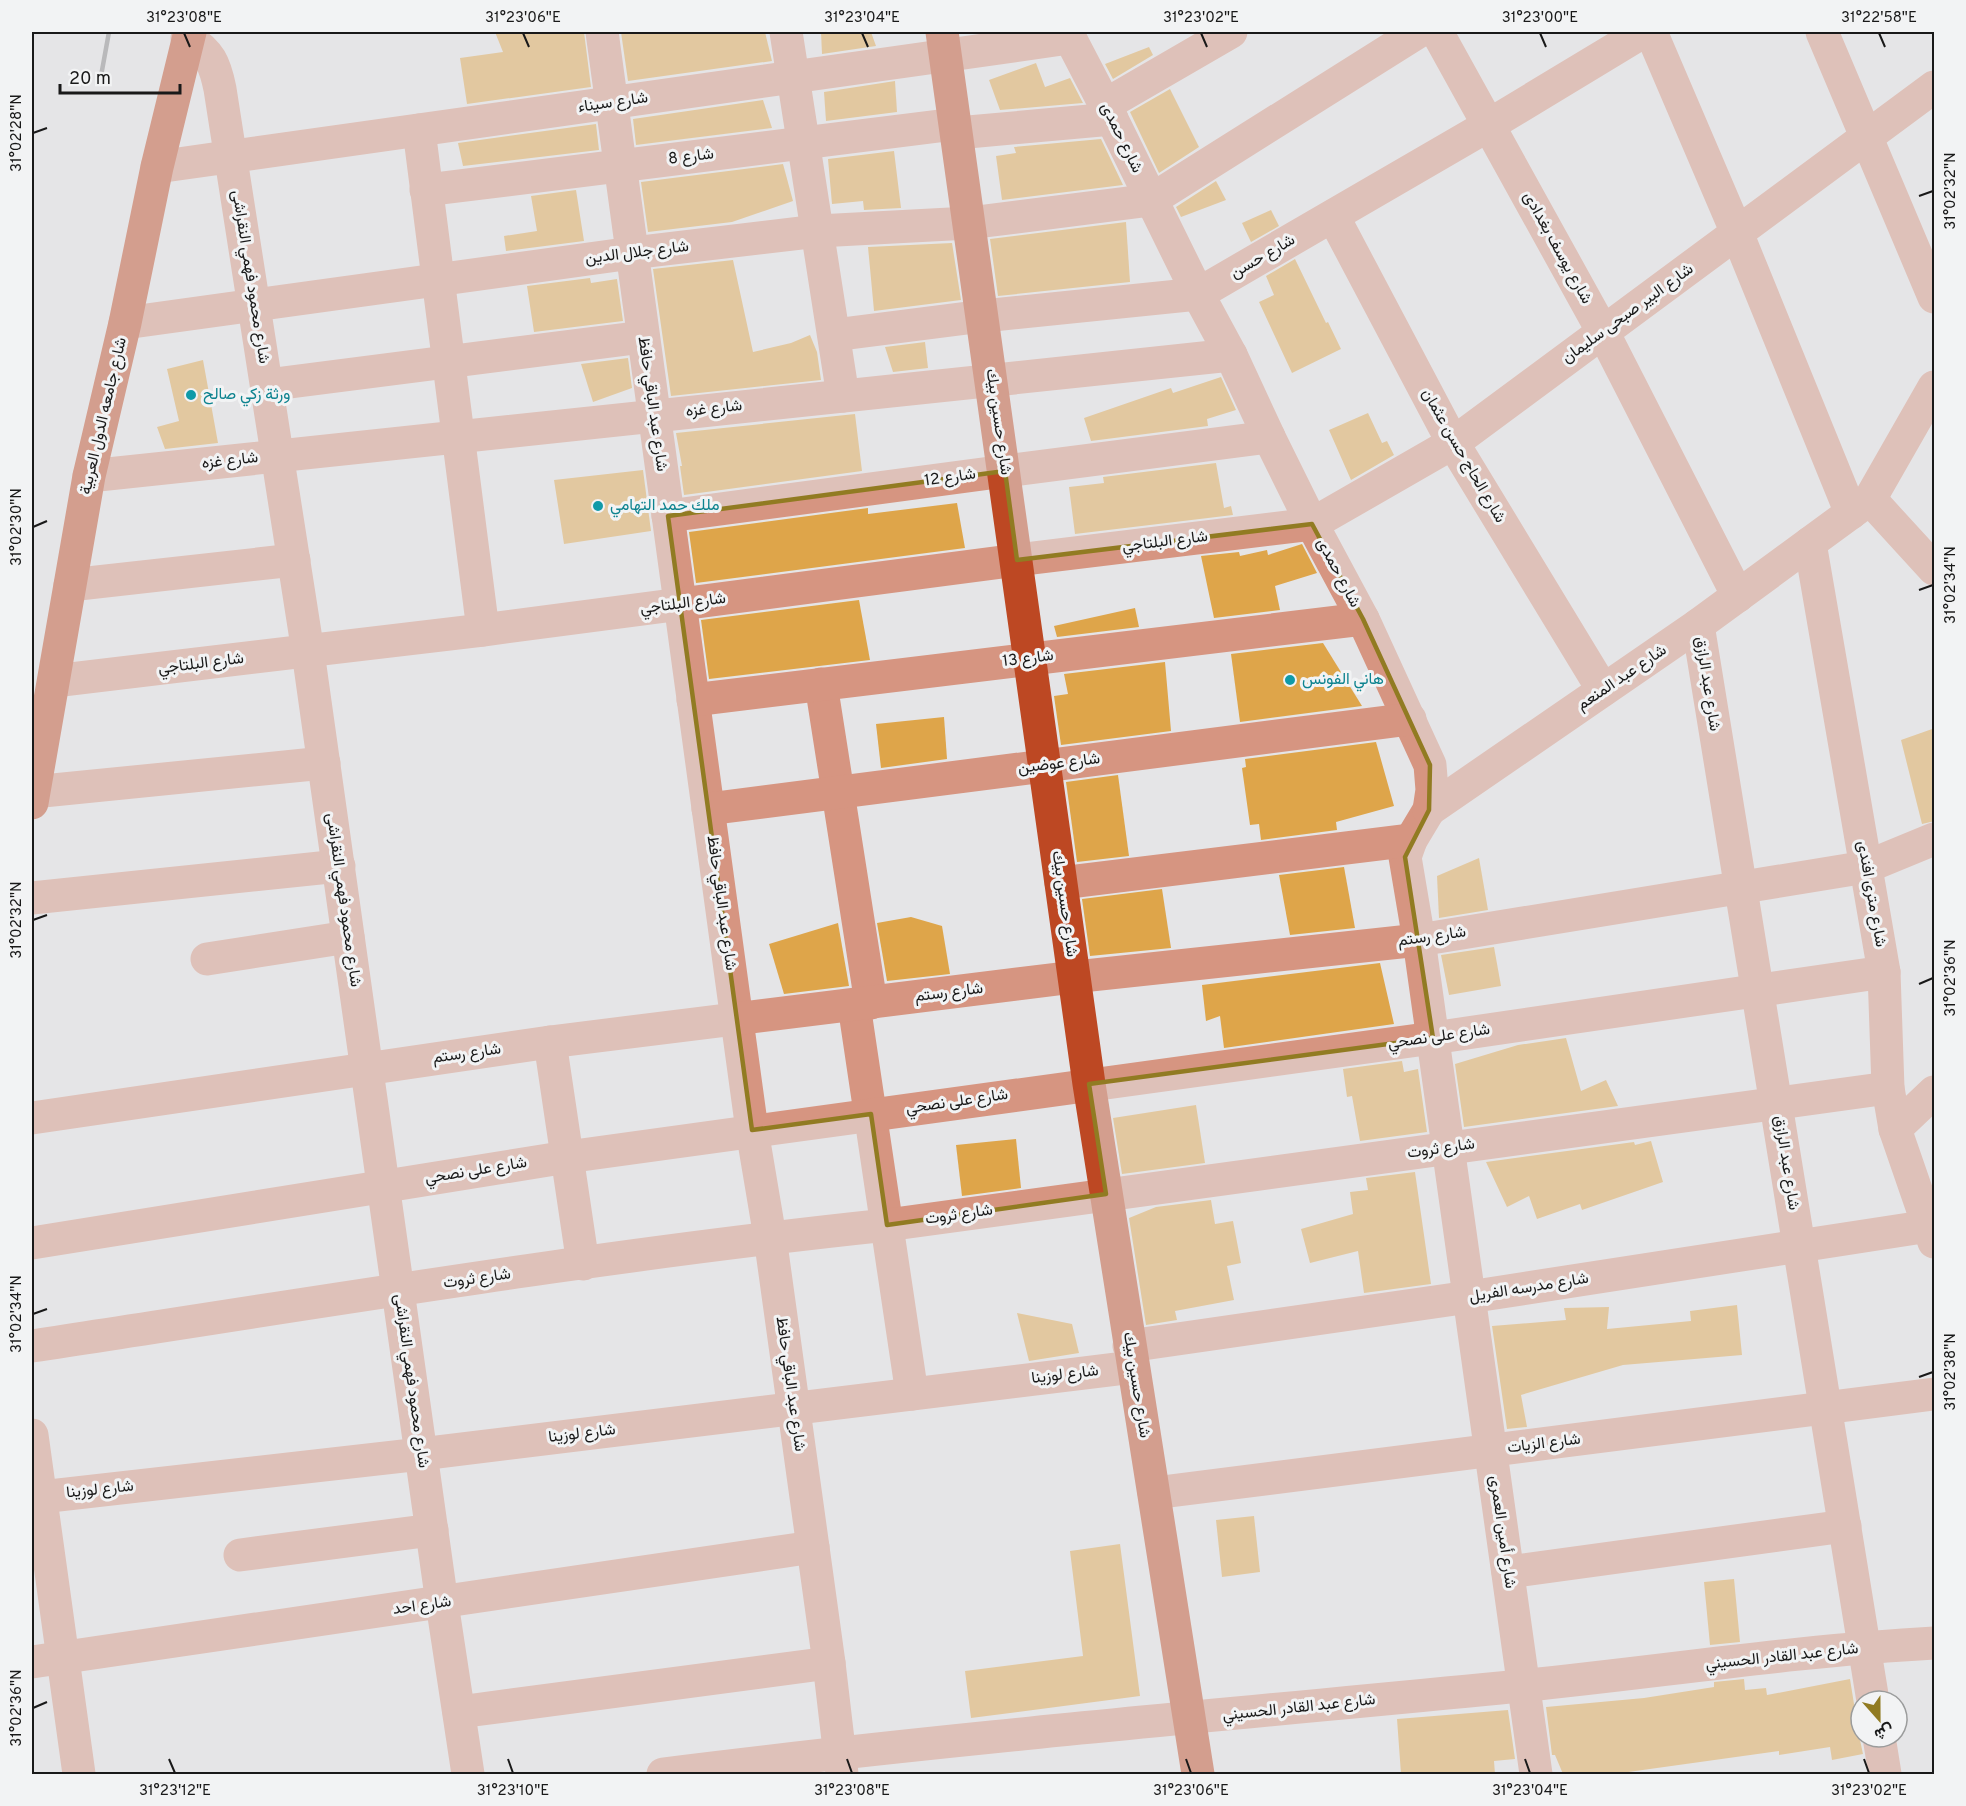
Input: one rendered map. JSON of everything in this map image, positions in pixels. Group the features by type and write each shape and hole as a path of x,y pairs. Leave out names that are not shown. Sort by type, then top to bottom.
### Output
{"main road":[{"name":"شارع جامعه الدول العربية","path":"32,798 89,476 125,323 157,167 189,35"},
{"name":"شارع حسين بيك","path":"944,43 1089,1084 1198,1774"}],"street":[{"name":"شارع عبد الباقي حافظ","path":"602,32 752,1130 770,1238 830,1663 841,1763"},
{"path":"786,32 843,396"},
{"path":"1109,112 1231,32"},
{"path":"1151,200 1418,32"},
{"name":"شارع يوسف بغدادى","path":"1437,32 1603,332 1738,596"},
{"name":"شارع حسن","path":"834,335 983,316 1198,294 1489,125 1643,32"},
{"path":"1651,32 1737,233 1860,506 1935,569"},
{"path":"1822,32 1935,297"},
{"name":"شارع محمود فهمي النقراشى","path":"189,35 211,58 217,74 255,305 308,652 468,1774"},
{"name":"شارع سيناء","path":"157,167 794,77 944,43 1068,35"},
{"name":"شارع حمدى","path":"1068,35 1231,355 1312,524 1363,619 1430,765 1432,790 1429,810 1411,840 1406,857 1448,1148"},
{"name":"شارع البير صبحى سليمان","path":"1312,524 1453,443 1935,87"},
{"name":"شارع 8","path":"426,190 804,142 1109,112"},
{"path":"419,130 483,630"},
{"name":"شارع جلال الدين","path":"125,323 632,253 818,231 969,223 1151,200"},
{"name":"شارع الحاج حسن عثمان","path":"1333,216 1453,443 1604,690"},
{"path":"267,385 643,337"},
{"name":"شارع غزه","path":"89,476 1231,355"},
{"path":"1860,506 1935,387"},
{"name":"شارع 12","path":"668,516 1269,437"},
{"name":"شارع عبد المنعم","path":"1429,810 1698,626 1860,506"},
{"name":"شارع البلتاجي","path":"54,681 308,652 1312,524"},
{"name":"شارع مترى افندى","path":"1810,543 1884,972 1888,1088 1894,1129 1932,1234"},
{"path":"70,585 294,560"},
{"name":"شارع 13","path":"693,700 1363,619"},
{"name":"شارع عبد الرازق","path":"1698,626 1871,1689"},
{"path":"821,684 838,792 863,1004 871,1114 912,1394"},
{"name":"شارع عوضين","path":"708,809 1410,719"},
{"path":"32,798 324,763"},
{"name":"شارع رستم","path":"32,1118 550,1042 1074,977 1419,939 1866,867 1935,839"},
{"path":"1061,883 1411,840"},
{"path":"32,898 339,866"},
{"path":"207,959 348,937"},
{"name":"شارع على نصحي","path":"32,1243 567,1157 1432,1038 1884,972"},
{"path":"550,1042 583,1264"},
{"name":"شارع ثروت","path":"32,1346 398,1290 770,1238 887,1225 1888,1088"},
{"path":"1894,1129 1935,1092"},
{"name":"شارع أمين العمرى","path":"1448,1148 1536,1774"},
{"name":"شارع مدرسه الفريل","path":"1131,1356 1469,1297 1799,1246 1932,1234"},
{"name":"شارع لوزينا","path":"36,1497 421,1454 912,1394 1131,1356"},
{"name":"شارع الزيات","path":"1154,1493 1935,1394"},
{"path":"32,1435 47,1660 79,1774"},
{"path":"1508,1572 1845,1526"},
{"path":"240,1555 432,1530"},
{"name":"شارع احد","path":"47,1660 813,1547"},
{"name":"شارع عبد القادر الحسيني","path":"663,1774 841,1763 1190,1718 1523,1686 1864,1647 1935,1643"},
{"path":"459,1712 830,1663"},
{"path":"1881,1749 1885,1774"}],"highlighted area":[{"path":"1005,471 1017,560 1312,524 1363,619 1430,765 1429,810 1405,857 1433,1038 1089,1084 1106,1194 887,1225 871,1114 752,1130 668,516"}],"building":[{"path":"495,32 584,32 591,87 467,104 460,58 503,52"},
{"path":"621,32 765,32 772,61 628,81"},
{"path":"821,32 871,32 876,46 822,54"},
{"path":"1149,47 1153,55 1113,79 1105,64"},
{"path":"1036,63 1045,87 1070,78 1083,103 1000,110 989,80"},
{"path":"895,81 897,112 826,121 824,92"},
{"path":"1170,89 1199,147 1159,173 1130,112"},
{"path":"763,100 772,128 636,145 633,119"},
{"path":"596,124 599,150 463,166 458,143"},
{"path":"1101,139 1123,185 1002,200 996,156 1016,153 1014,147"},
{"path":"894,151 901,208 864,210 863,201 832,204 828,159"},
{"path":"783,164 793,201 732,222 648,232 641,182"},
{"path":"1216,181 1226,200 1181,217 1176,207"},
{"path":"576,190 584,241 506,251 504,236 537,231 531,196"},
{"path":"1271,210 1279,226 1251,242 1242,223"},
{"path":"1126,222 1130,282 998,296 990,239"},
{"path":"952,243 961,300 874,311 868,247"},
{"path":"1295,259 1341,349 1292,373 1259,302 1274,295 1266,276"},
{"path":"733,260 753,352 791,343 810,335 817,352 821,380 671,396 653,269"},
{"path":"590,278 591,283 617,279 623,321 534,332 527,286"},
{"path":"925,342 928,368 893,372 885,347"},
{"path":"628,358 632,388 593,402 581,364"},
{"name":"ورثة زكي صالح","path":"203,360 218,443 165,449 157,427 179,421 167,369"},
{"path":"1221,377 1236,410 1207,419 1208,426 1091,441 1084,418 1171,388 1173,393"},
{"path":"1368,413 1382,443 1387,441 1394,455 1351,480 1329,430"},
{"path":"855,414 862,471 684,495 676,433"},
{"path":"1216,463 1224,508 1231,506 1233,515 1075,534 1069,487 1104,483 1103,477"},
{"name":"ملك حمد التهامي","path":"643,470 651,531 564,544 554,480"},
{"path":"957,503 965,548 696,583 689,532 868,508 868,514"},
{"path":"1302,544 1317,573 1275,586 1280,610 1214,618 1201,556 1239,552 1240,556 1267,550 1268,555"},
{"path":"859,600 870,660 709,679 701,620"},
{"path":"1135,608 1139,627 1057,637 1054,626"},
{"name":"هاني الفونس","path":"1323,643 1362,706 1240,722 1231,654"},
{"path":"1165,662 1171,731 1061,745 1054,696 1068,694 1064,674"},
{"path":"944,717 947,759 881,768 876,724"},
{"path":"1935,728 1935,821 1922,824 1901,740"},
{"path":"1376,742 1394,806 1336,822 1337,830 1261,840 1259,824 1250,825 1242,768 1246,767 1245,759"},
{"path":"1118,775 1129,856 1077,862 1066,782"},
{"path":"1479,858 1488,910 1439,918 1437,876"},
{"path":"1344,867 1355,928 1290,935 1279,875"},
{"path":"1162,889 1171,948 1090,956 1082,899"},
{"path":"911,917 942,926 950,974 887,981 877,923"},
{"path":"838,923 849,986 784,994 769,944"},
{"path":"1494,947 1501,986 1449,995 1441,955"},
{"path":"1380,963 1394,1024 1224,1048 1220,1016 1206,1021 1202,985"},
{"path":"1566,1038 1581,1091 1606,1080 1618,1106 1464,1127 1455,1064 1518,1045"},
{"path":"1402,1061 1404,1072 1418,1069 1427,1132 1360,1141 1352,1096 1347,1097 1343,1069"},
{"path":"1196,1105 1205,1163 1122,1174 1113,1118"},
{"path":"1016,1139 1021,1188 962,1196 956,1145"},
{"path":"1651,1141 1663,1182 1582,1210 1580,1204 1537,1219 1529,1196 1507,1207 1486,1162 1634,1142 1635,1145"},
{"path":"1415,1172 1431,1284 1364,1293 1358,1251 1310,1263 1301,1229 1353,1214 1350,1192 1368,1190 1366,1178"},
{"path":"1211,1200 1215,1224 1233,1221 1241,1263 1227,1266 1234,1300 1175,1311 1177,1320 1146,1325 1129,1218 1156,1207"},
{"path":"1737,1305 1742,1355 1623,1365 1521,1395 1527,1427 1507,1429 1492,1326 1566,1320 1564,1308 1609,1307 1607,1329 1691,1321 1690,1311"},
{"path":"1017,1313 1072,1324 1079,1353 1029,1361"},
{"path":"1254,1516 1260,1572 1222,1577 1216,1520"},
{"path":"1120,1544 1140,1696 971,1718 965,1671 1083,1656 1070,1551"},
{"path":"1734,1579 1740,1642 1710,1645 1704,1582"},
{"path":"1744,1679 1745,1690 1766,1688 1767,1695 1850,1679 1849,1749 1862,1749 1863,1754 1832,1760 1830,1747 1779,1755 1779,1751 1614,1774 1563,1774 1555,1755 1552,1755 1546,1707 1644,1698 1714,1687 1714,1682"},
{"path":"1508,1710 1515,1759 1494,1761 1495,1774 1401,1774 1397,1719"}],"railway":[{"path":"101,76 109,32"}],"place":[{"name":"ورثة زكي صالح","path":"191,395"},
{"name":"ملك حمد التهامي","path":"598,506"},
{"name":"هاني الفونس","path":"1290,680"}]}
